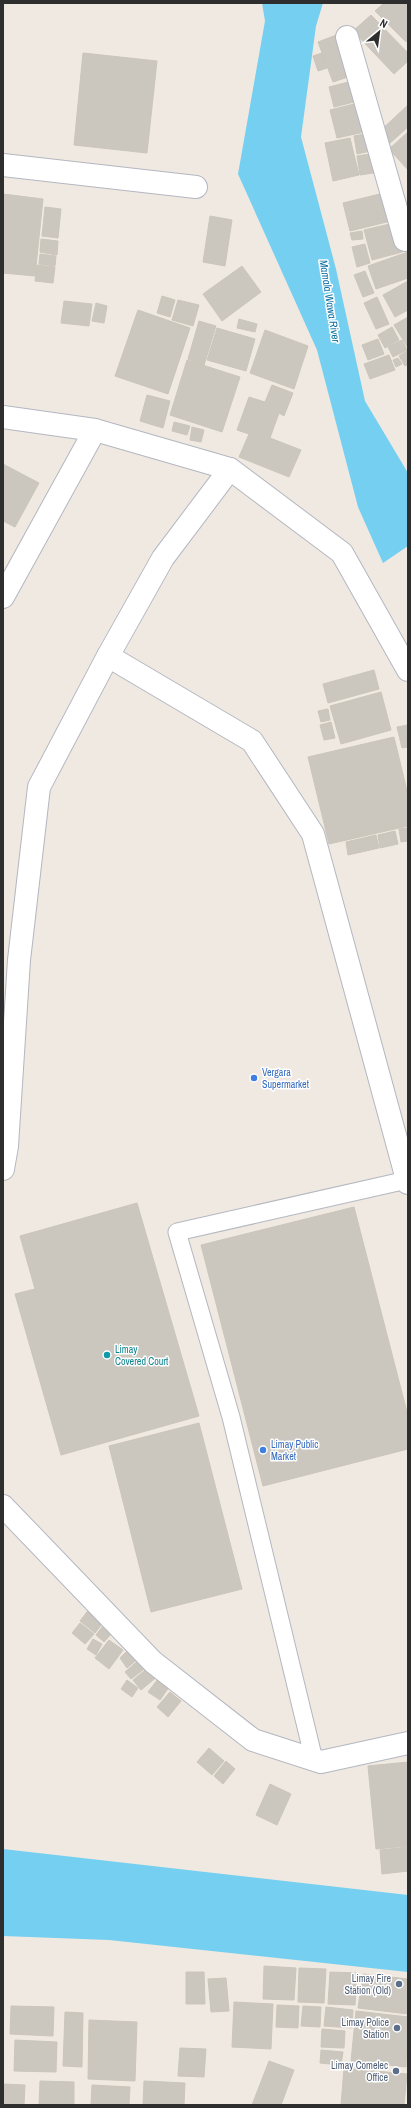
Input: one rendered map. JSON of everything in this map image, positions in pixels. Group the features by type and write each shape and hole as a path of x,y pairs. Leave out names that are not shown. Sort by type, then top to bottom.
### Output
{"street":[{"path":"347,38 405,240 408,238"},
{"path":"3,165 196,187"},
{"path":"3,417 95,430 230,469 342,553 408,670"},
{"path":"3,597 95,430"},
{"path":"3,1169 7,1146 18,960 39,787 108,656 163,558 230,469"},
{"path":"108,656 252,741 313,834 408,1182"},
{"path":"3,1506 153,1662 253,1740 320,1762 408,1742"}],"lane":[{"path":"314,1760 231,1416 178,1232 408,1182"}],"water":[{"name":"Mamala Wawa River","path":"262,3 323,3 316,26 301,137 336,269 365,401 408,473 408,546 383,563 358,507 317,350 238,174 265,21"},
{"path":"3,1849 408,1895 408,1972 109,1940 3,1936"}],"building":[{"path":"384,3 408,3 408,40 406,42 375,11"},
{"path":"371,15 408,53 408,61 394,74 353,31"},
{"path":"339,34 354,75 333,82 318,42"},
{"path":"83,53 157,61 147,153 74,145"},
{"path":"322,53 327,68 318,71 313,56"},
{"path":"356,80 362,100 334,107 329,87"},
{"path":"362,102 369,131 337,138 330,110"},
{"path":"408,105 408,127 389,144 379,132"},
{"path":"408,132 408,170 389,149"},
{"path":"371,133 375,150 357,154 354,136"},
{"path":"350,138 359,175 333,181 325,143"},
{"path":"377,153 380,172 360,175 357,156"},
{"path":"388,192 395,220 350,231 343,203"},
{"path":"3,194 43,199 35,276 3,273"},
{"path":"45,207 61,209 58,238 42,236"},
{"path":"210,216 232,220 225,266 203,262"},
{"path":"394,223 402,252 372,260 364,230"},
{"path":"362,231 363,239 352,240 350,233"},
{"path":"41,239 58,241 57,255 40,252"},
{"path":"365,244 370,263 357,267 352,247"},
{"path":"408,252 408,278 376,289 368,266"},
{"path":"40,254 56,256 55,266 39,264"},
{"path":"37,265 55,267 53,283 35,281"},
{"path":"242,266 261,292 222,321 203,294"},
{"path":"365,271 374,293 363,297 354,275"},
{"path":"408,281 408,310 395,317 383,295"},
{"path":"162,296 175,300 170,317 157,313"},
{"path":"377,297 389,324 376,329 364,303"},
{"path":"178,300 199,305 193,326 172,320"},
{"path":"64,301 92,304 89,326 61,323"},
{"path":"96,303 107,306 104,323 92,321"},
{"path":"138,310 190,328 168,394 115,376"},
{"path":"408,317 408,348 394,325"},
{"path":"239,319 257,324 255,332 237,328"},
{"path":"199,321 216,326 204,365 188,359"},
{"path":"392,327 399,340 385,348 378,335"},
{"path":"217,328 255,339 246,371 207,360"},
{"path":"265,330 308,346 294,389 250,373"},
{"path":"378,339 384,354 368,360 362,345"},
{"path":"402,340 407,350 393,357 388,347"},
{"path":"407,351 408,364 405,366 399,356"},
{"path":"389,355 395,370 370,379 364,364"},
{"path":"398,358 402,364 396,367 393,360"},
{"path":"187,360 240,377 222,432 170,415"},
{"path":"272,385 293,393 284,416 279,413 270,438 301,450 289,477 239,457 249,434 237,430 249,397 265,402"},
{"path":"147,395 170,401 163,428 140,421"},
{"path":"174,422 190,426 187,435 172,431"},
{"path":"192,427 204,430 201,442 190,440"},
{"path":"3,464 39,483 15,527 3,521"},
{"path":"374,670 379,689 328,703 323,684"},
{"path":"381,692 391,730 341,744 330,706"},
{"path":"328,709 330,720 321,722 318,711"},
{"path":"331,722 335,738 324,740 320,725"},
{"path":"408,725 408,747 402,748 397,727"},
{"path":"394,737 408,795 408,826 329,844 308,757"},
{"path":"408,828 408,841 401,842 399,829"},
{"path":"395,831 398,844 380,848 378,835"},
{"path":"376,835 379,848 348,855 346,842"},
{"name":"Limay Covered Court","path":"137,1203 199,1416 61,1455 15,1294 35,1289 20,1236"},
{"path":"354,1207 408,1416 408,1449 263,1486 201,1245"},
{"path":"199,1423 242,1589 151,1612 109,1446"},
{"path":"90,1608 105,1620 95,1633 80,1621"},
{"path":"80,1623 94,1634 85,1644 72,1633"},
{"path":"102,1627 111,1634 104,1642 96,1635"},
{"path":"93,1639 102,1644 96,1655 87,1649"},
{"path":"109,1640 123,1650 109,1669 95,1658"},
{"path":"132,1646 141,1656 127,1668 120,1658"},
{"path":"141,1658 148,1666 131,1679 125,1672"},
{"path":"149,1667 158,1676 141,1690 133,1680"},
{"path":"158,1679 169,1687 160,1700 148,1692"},
{"path":"127,1680 138,1688 132,1697 121,1689"},
{"path":"170,1692 181,1701 168,1717 157,1707"},
{"path":"209,1748 224,1761 212,1775 197,1762"},
{"path":"226,1761 235,1769 223,1784 214,1776"},
{"path":"408,1762 408,1846 376,1849 368,1766"},
{"path":"270,1784 291,1794 277,1825 256,1815"},
{"path":"408,1847 408,1871 382,1874 380,1850"},
{"path":"264,1966 296,1968 294,2000 263,1999"},
{"path":"299,1968 326,1969 324,2003 298,2002"},
{"path":"186,1972 204,1972 205,2004 186,2004"},
{"path":"330,1972 357,1973 355,2005 328,2004"},
{"path":"363,1974 408,1979 408,2014 358,2008"},
{"path":"226,1978 229,2011 211,2012 208,1979"},
{"path":"234,2002 273,2004 271,2049 232,2047"},
{"path":"277,2005 299,2006 298,2028 276,2027"},
{"path":"11,2006 54,2007 53,2036 10,2034"},
{"path":"303,2006 321,2007 320,2027 301,2026"},
{"path":"326,2007 353,2010 352,2028 324,2026"},
{"path":"356,2011 408,2017 406,2067 351,2061"},
{"path":"65,2012 83,2013 82,2067 63,2066"},
{"path":"89,2020 137,2022 135,2081 88,2079"},
{"path":"322,2029 345,2031 344,2048 321,2047"},
{"path":"15,2040 57,2042 56,2072 14,2071"},
{"path":"180,2048 206,2049 204,2077 178,2076"},
{"path":"321,2050 343,2052 341,2065 320,2063"},
{"path":"269,2061 294,2070 281,2105 252,2105"},
{"path":"344,2068 407,2074 404,2105 341,2105"},
{"path":"40,2081 74,2082 74,2105 39,2105"},
{"path":"144,2081 185,2083 184,2105 143,2105"},
{"path":"3,2084 25,2085 24,2105 3,2105"},
{"path":"92,2085 130,2087 129,2105 91,2105"}],"place":[{"name":"Vergara Supermarket","path":"254,1078"},
{"name":"Limay Covered Court","path":"107,1355"},
{"name":"Limay Public Market","path":"263,1450"},
{"name":"Limay Fire Station (Old)","path":"399,1984"},
{"name":"Limay Police Station","path":"397,2028"},
{"name":"Limay Comelec Office","path":"396,2071"}]}
